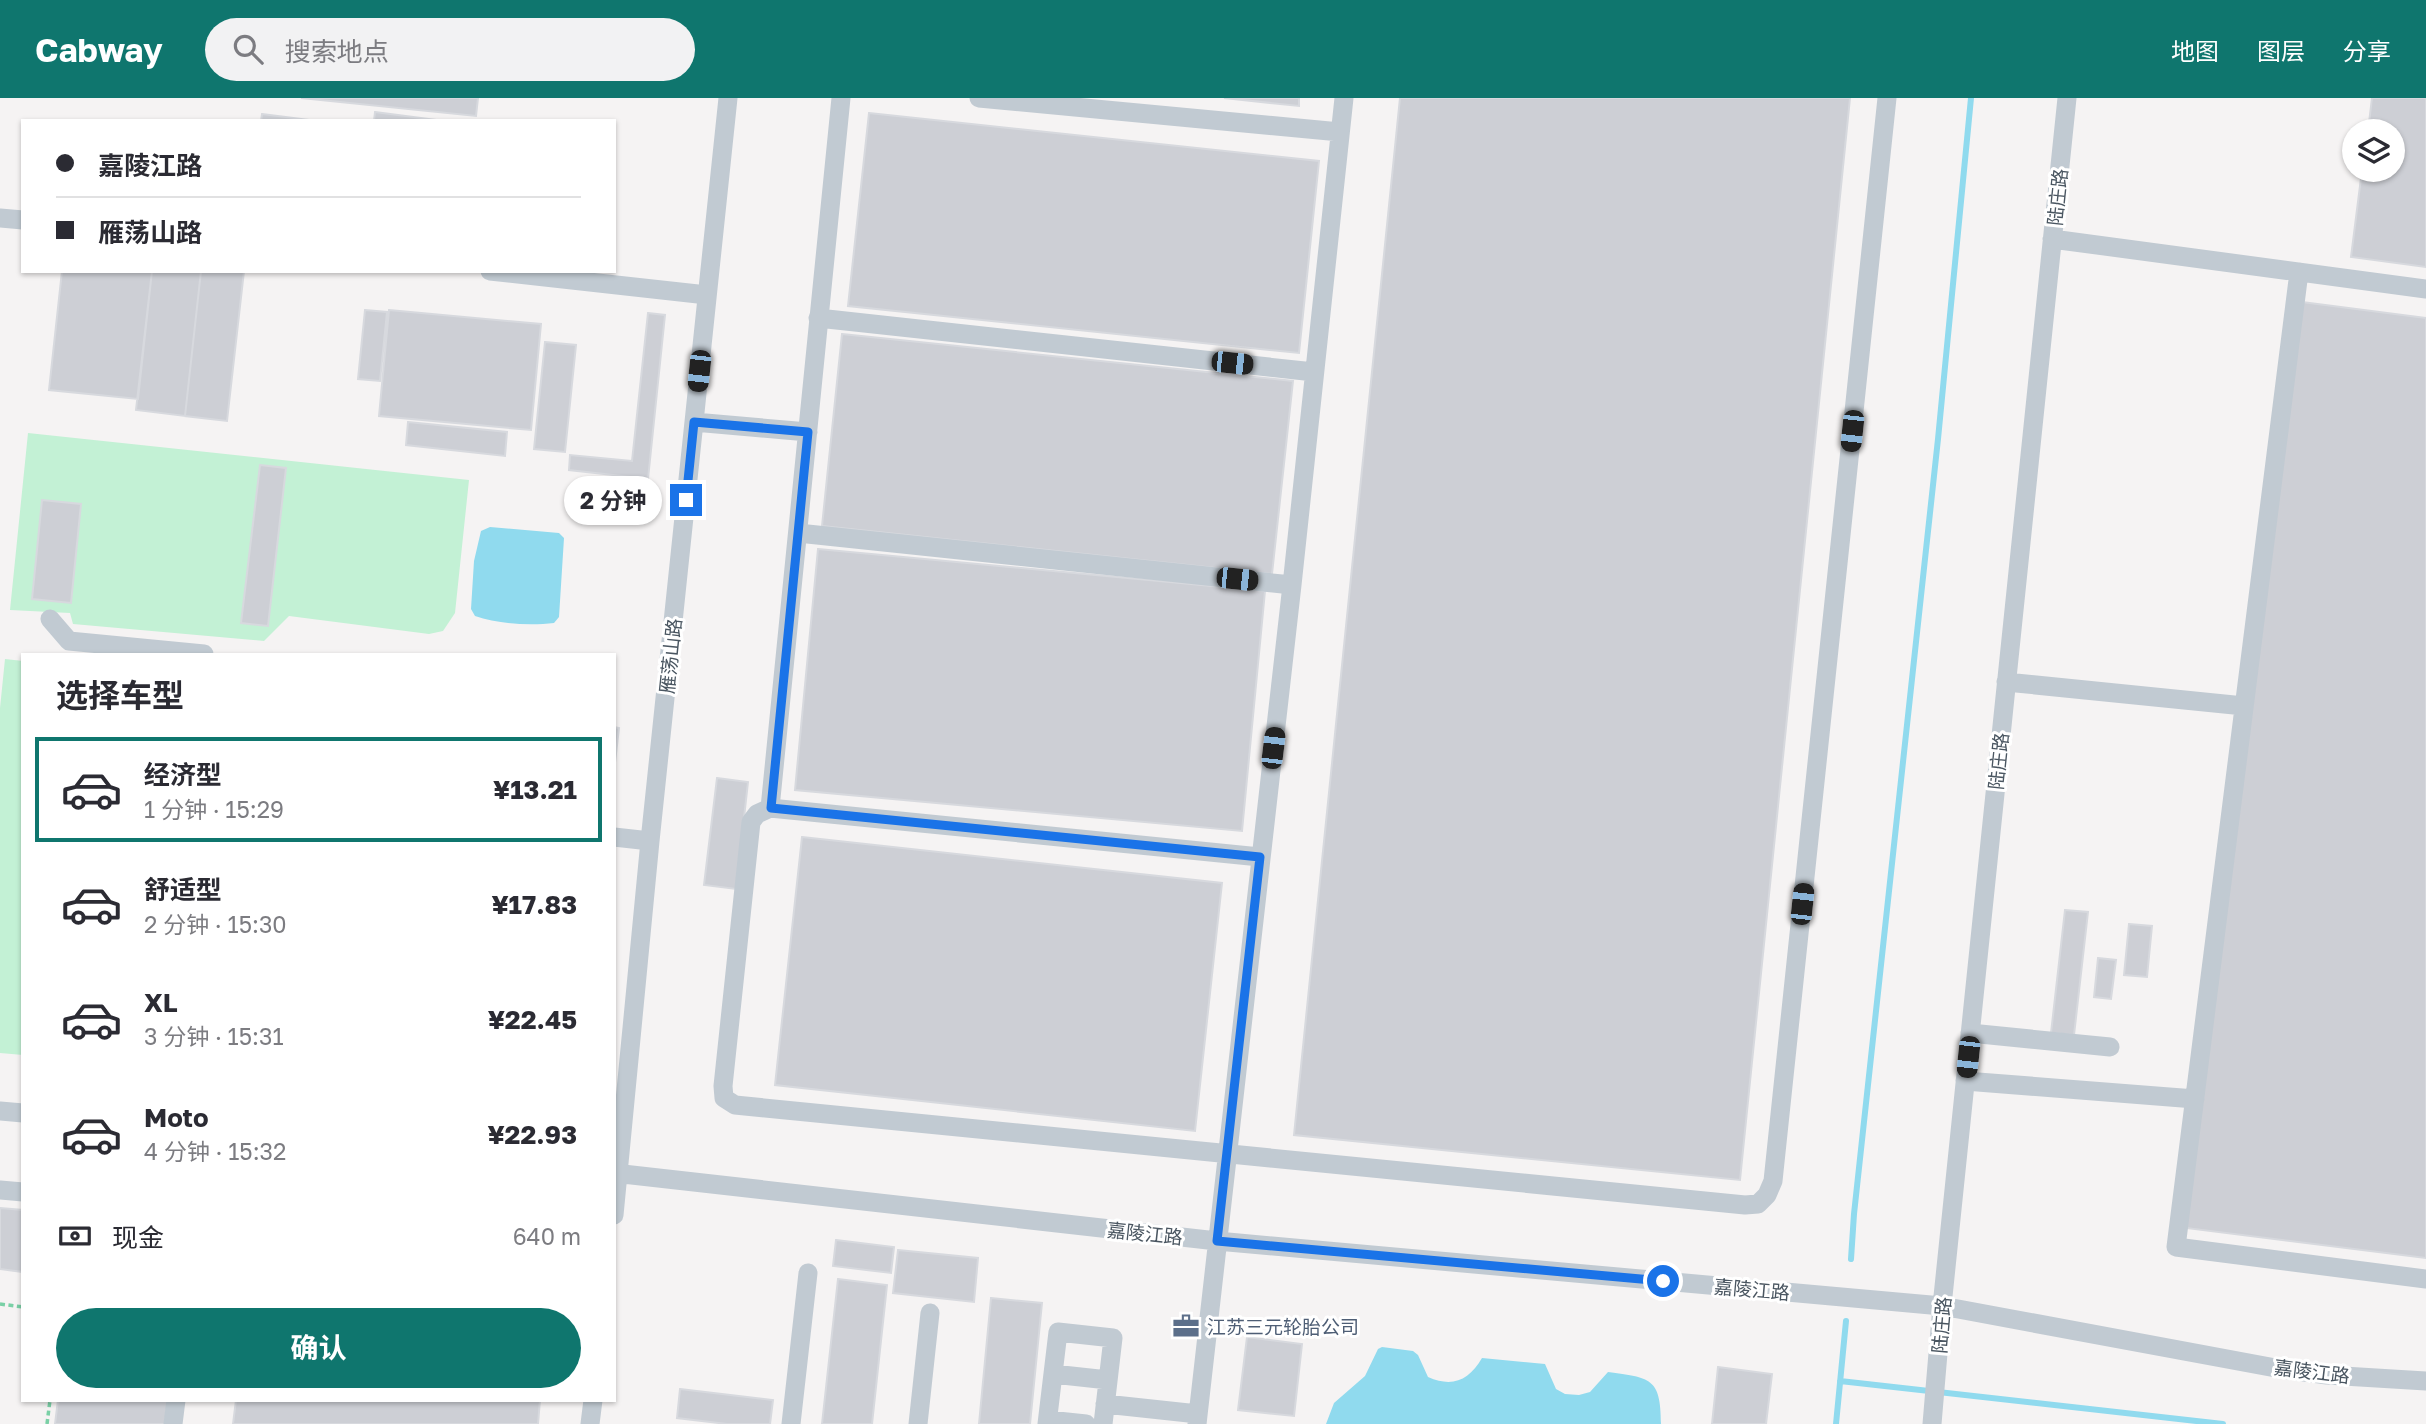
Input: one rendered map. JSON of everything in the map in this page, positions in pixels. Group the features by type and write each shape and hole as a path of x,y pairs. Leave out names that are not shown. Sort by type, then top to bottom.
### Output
{"street":[{"name":"雁荡山路","path":"617,1173 728,98"},
{"path":"771,808 841,98"},
{"path":"978,98 1340,132"},
{"path":"1105,1404 1198,1419 1344,98"},
{"path":"1260,857 771,808 757,814 751,822 723,1086 724,1098 735,1105 1745,1205 1758,1204 1767,1195 1773,1181 1887,98"},
{"name":"陆庄路","path":"1933,1424 1942,1306 2067,98"},
{"path":"0,218 21,220"},
{"path":"2052,239 2426,289"},
{"path":"2299,272 2176,1247 2426,1279"},
{"path":"508,273 707,295"},
{"path":"818,318 1314,372"},
{"path":"694,422 808,432"},
{"path":"798,533 1292,585"},
{"path":"50,619 69,642 193,653"},
{"path":"2006,682 2244,706"},
{"path":"616,837 650,841"},
{"path":"1970,1033 2110,1047"},
{"path":"1965,1081 2195,1099"},
{"path":"0,1111 21,1113"},
{"name":"嘉陵江路","path":"617,1173 1217,1241 1942,1306 2281,1369 2327,1375 2426,1381"},
{"path":"0,1190 21,1192"},
{"path":"791,1424 808,1273"},
{"path":"918,1424 930,1313"},
{"path":"1086,1424 1047,1422 1058,1332 1113,1338 1103,1424"},
{"path":"1053,1374 1108,1380"},
{"path":"173,1424 176,1402"},
{"path":"590,1424 593,1402"}],"path":[{"path":"0,1304 21,1307"},
{"path":"47,1424 50,1402"}],"green space":[{"path":"28,433 469,480 455,613 443,631 429,634 289,616 264,641 73,624 70,613 10,610"},
{"path":"5,659 21,661 21,1055 0,1053 0,708"}],"water":[{"path":"490,527 559,533 564,538 559,617 554,623 514,624 475,616 471,609 474,561 481,531"},
{"path":"1382,1347 1413,1351 1418,1355 1428,1377 1445,1382 1466,1377 1482,1358 1545,1364 1556,1389 1565,1394 1579,1395 1590,1392 1608,1372 1634,1376 1655,1388 1659,1397 1661,1424 1326,1424 1334,1403 1365,1376 1378,1349"}],"building":[{"path":"301,98 478,98 476,116"},
{"path":"1224,98 1299,98 1299,106"},
{"path":"1400,98 1850,98 1740,1180 1294,1135"},
{"path":"2372,98 2426,98 2426,267 2351,257 2360,182 2405,182 2405,119 2369,119"},
{"path":"375,112 429,119 374,119"},
{"path":"869,113 1319,161 1299,353 848,306"},
{"path":"262,114 301,119 261,119"},
{"path":"62,273 152,273 138,399 49,390"},
{"path":"152,273 201,273 185,416 136,410"},
{"path":"201,273 244,273 227,421 185,416"},
{"path":"2302,302 2426,318 2426,1258 2186,1228"},
{"path":"365,310 387,312 380,381 358,379"},
{"path":"389,310 541,324 531,430 379,416"},
{"path":"648,313 665,315 648,479 569,470 570,455 632,461"},
{"path":"842,334 1293,381 1272,574 822,526"},
{"path":"545,342 576,345 565,452 534,449"},
{"path":"408,422 507,432 505,456 406,445"},
{"path":"260,465 286,468 268,626 241,623"},
{"path":"42,500 81,504 71,603 32,599"},
{"path":"818,549 1265,591 1242,831 795,790"},
{"path":"616,727 619,728 616,754"},
{"path":"717,778 748,782 736,889 704,885"},
{"path":"802,837 1222,883 1195,1131 775,1085"},
{"path":"2065,910 2088,912 2074,1035 2051,1033"},
{"path":"2129,924 2152,926 2147,977 2124,975"},
{"path":"2098,958 2116,960 2111,999 2094,997"},
{"path":"0,1208 21,1210 21,1272 0,1269"},
{"path":"836,1240 894,1247 891,1273 833,1266"},
{"path":"898,1250 978,1258 974,1302 893,1293"},
{"path":"838,1279 887,1285 872,1424 822,1424"},
{"path":"991,1298 1042,1303 1030,1424 979,1424"},
{"path":"1247,1337 1302,1344 1294,1416 1238,1410"},
{"path":"1718,1367 1772,1374 1766,1424 1712,1424"},
{"path":"680,1389 773,1400 770,1424 727,1424 677,1418"},
{"path":"58,1402 168,1402 165,1424 55,1424"},
{"path":"236,1402 540,1402 538,1424 233,1424"}],"waterway":[{"path":"1851,1259 1938,439 1971,98"},
{"path":"1836,1424 1846,1321"},
{"path":"1840,1381 2223,1424"}],"place":[{"name":"江苏三元轮胎公司","path":"1186,1326"}],"route":[{"path":"686,500 694,422 808,432 771,808 1260,857 1217,1241 1663,1281"}]}
